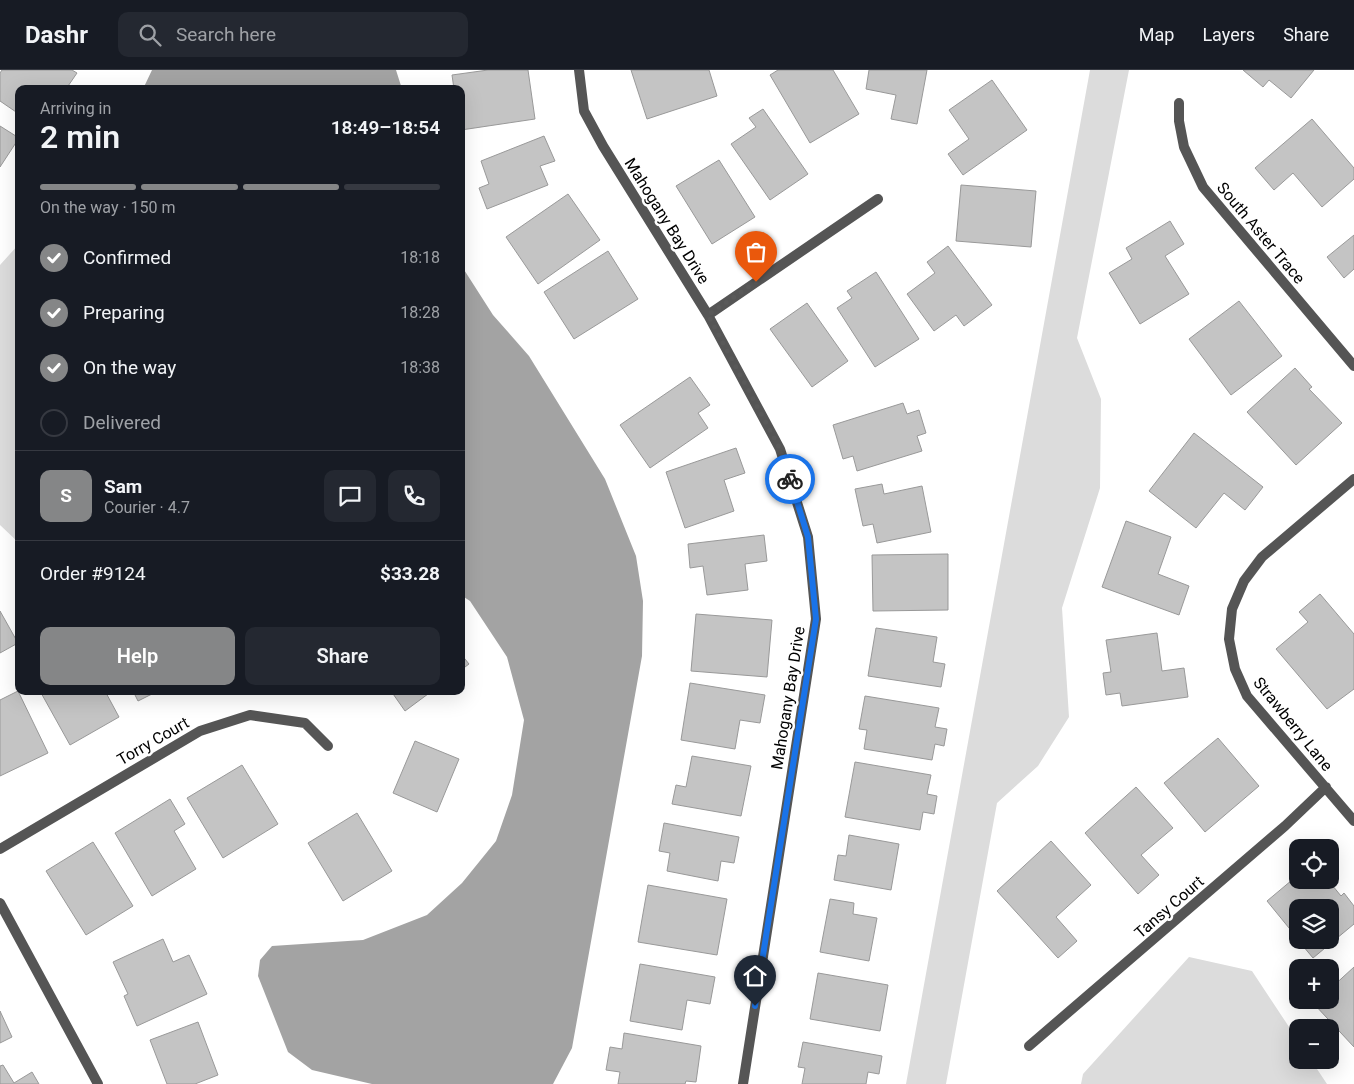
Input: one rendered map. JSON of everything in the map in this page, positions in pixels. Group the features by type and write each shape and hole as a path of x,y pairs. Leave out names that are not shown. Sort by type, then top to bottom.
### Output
{"street":[{"name":"Mahogany Bay Drive","path":"579,70 584,111 603,146 708,315 780,449 808,537 816,619 743,1084"},
{"name":"South Aster Trace","path":"1179,103 1179,121 1184,148 1203,188 1354,366"},
{"path":"708,315 878,199"},
{"name":"Strawberry Lane","path":"1354,478 1262,557 1244,581 1232,609 1230,624 1231,654 1240,683 1247,696 1354,821"},
{"name":"Torry Court","path":"0,849 200,731 250,715 305,724 328,746"},
{"name":"Tansy Court","path":"1029,1046 1278,832 1326,787"},
{"path":"0,903 98,1084"}],"shaded area":[{"path":"152,70 396,70 401,85 145,85"},
{"path":"1090,70 1129,70 1077,338 1101,399 1100,488 1062,608 1069,717 1038,766 997,803 946,1084 906,1084"},
{"path":"15,248 15,539 0,525 0,265"},
{"path":"465,271 493,315 529,356 605,479 636,556 643,601 642,656 572,1048 553,1084 372,1084 312,1070 288,1052 258,976 260,960 272,946 363,940 427,915 462,883 496,841 512,795 524,720 507,657 470,601 465,598"},
{"path":"1189,957 1252,971 1289,1027 1289,1069 1317,1069 1327,1084 1081,1084 1083,1074"}],"building":[{"path":"2,70 72,70 77,73 69,85 15,85 15,111 0,101 0,73"},
{"path":"488,70 528,70 535,119 465,129 465,85 453,85 452,75"},
{"path":"631,70 709,70 717,96 647,119"},
{"path":"778,70 833,70 859,114 810,143 770,75"},
{"path":"869,70 927,70 917,124 891,119 896,95 866,89"},
{"path":"1243,70 1314,70 1291,98 1269,80 1263,87"},
{"path":"992,80 1027,130 963,175 948,154 969,139 949,110"},
{"path":"763,109 808,174 770,200 731,144 756,127 749,118"},
{"path":"1312,119 1354,168 1354,179 1322,207 1293,173 1274,190 1255,168"},
{"path":"0,126 15,135 15,144 0,167"},
{"path":"544,136 555,161 540,166 548,185 487,209 479,188 489,184 481,161"},
{"path":"719,160 755,217 712,244 676,186"},
{"path":"961,185 1036,191 1031,247 956,241"},
{"path":"568,194 600,240 538,284 506,237"},
{"path":"1170,221 1184,244 1165,256 1189,294 1140,324 1109,273 1132,259 1126,248"},
{"path":"1354,235 1354,269 1344,278 1327,257"},
{"path":"948,246 992,305 964,326 956,315 934,331 907,294 935,273 927,262"},
{"path":"608,251 638,299 574,339 544,292"},
{"path":"876,272 919,339 875,367 837,308 852,298 847,291"},
{"path":"1239,301 1282,356 1231,395 1189,339"},
{"path":"807,303 848,361 812,387 770,329"},
{"path":"1295,368 1312,387 1309,389 1342,423 1296,465 1247,412"},
{"path":"690,377 710,405 698,413 708,428 650,468 620,425"},
{"path":"903,403 907,414 919,410 926,433 917,436 922,451 857,471 853,456 843,459 833,425"},
{"path":"1194,433 1263,487 1245,510 1224,493 1196,528 1149,491"},
{"path":"736,448 745,473 724,480 734,511 685,528 666,472"},
{"path":"882,484 884,494 922,486 931,532 877,543 873,524 863,526 855,489"},
{"path":"1126,521 1171,537 1158,574 1189,586 1179,615 1102,587"},
{"path":"764,535 767,561 745,564 748,590 707,595 703,566 690,568 688,544"},
{"path":"948,554 948,610 873,611 872,555"},
{"path":"1320,594 1354,634 1354,689 1327,709 1276,649 1308,622 1299,612"},
{"path":"0,611 15,638 15,645 0,653"},
{"path":"696,614 772,620 767,677 691,671"},
{"path":"876,628 937,637 933,662 945,664 941,687 868,676"},
{"path":"1157,633 1162,671 1184,668 1188,697 1122,706 1120,693 1106,695 1103,673 1111,672 1106,640"},
{"path":"465,659 469,664 465,667"},
{"path":"690,683 765,695 760,723 740,720 735,749 681,740"},
{"path":"15,692 15,695 20,695 48,753 0,776 0,700"},
{"path":"42,695 107,695 119,717 70,745"},
{"path":"135,695 150,695 138,701"},
{"path":"394,695 427,695 405,711"},
{"path":"865,696 939,708 935,727 947,729 944,746 935,744 932,760 864,749 867,730 859,729"},
{"path":"1218,738 1259,786 1205,832 1164,783"},
{"path":"415,741 459,759 437,812 393,793"},
{"path":"692,756 751,766 741,816 672,804 676,785 686,787"},
{"path":"855,762 931,775 927,794 937,796 934,814 923,812 920,830 845,817"},
{"path":"242,765 278,824 223,858 187,798"},
{"path":"1136,787 1173,828 1141,855 1159,875 1138,894 1085,833"},
{"path":"170,799 185,824 174,831 196,869 152,896 115,833"},
{"path":"357,813 392,871 343,901 308,843"},
{"path":"664,823 739,837 734,863 721,861 718,881 667,871 670,853 659,851"},
{"path":"849,835 899,844 891,890 834,880 838,855 846,856"},
{"path":"1051,841 1091,885 1056,917 1077,941 1058,958 997,891"},
{"path":"93,842 133,906 86,935 46,871"},
{"path":"1289,883 1289,889 1335,889 1341,896 1344,893 1354,906 1354,924 1339,936 1339,899 1289,899 1289,928 1267,901"},
{"path":"648,885 727,899 717,955 638,942"},
{"path":"830,899 854,903 853,914 877,918 869,961 820,952"},
{"path":"163,939 173,962 189,955 207,994 137,1026 124,996 128,994 113,962"},
{"path":"1306,949 1324,949 1313,958"},
{"path":"640,964 715,977 710,1004 687,1000 682,1030 630,1021"},
{"path":"1354,967 1354,1047 1339,1031 1339,1019 1328,1019 1319,1009 1339,1009 1339,981"},
{"path":"818,973 888,985 880,1031 810,1019"},
{"path":"0,1011 12,1037 0,1043"},
{"path":"198,1022 218,1075 195,1084 167,1084 150,1040"},
{"path":"624,1033 701,1046 696,1082 686,1081 685,1084 618,1084 620,1072 606,1070 610,1047 622,1049"},
{"path":"803,1042 882,1056 879,1074 868,1072 866,1084 802,1084 805,1068 798,1067"},
{"path":"3,1065 14,1083 32,1072 39,1084 0,1084 0,1066"}],"way so far":[{"path":"756,282 708,315 780,449 790,479"}],"route":[{"path":"755,1006 816,619 808,537 790,479"}]}
